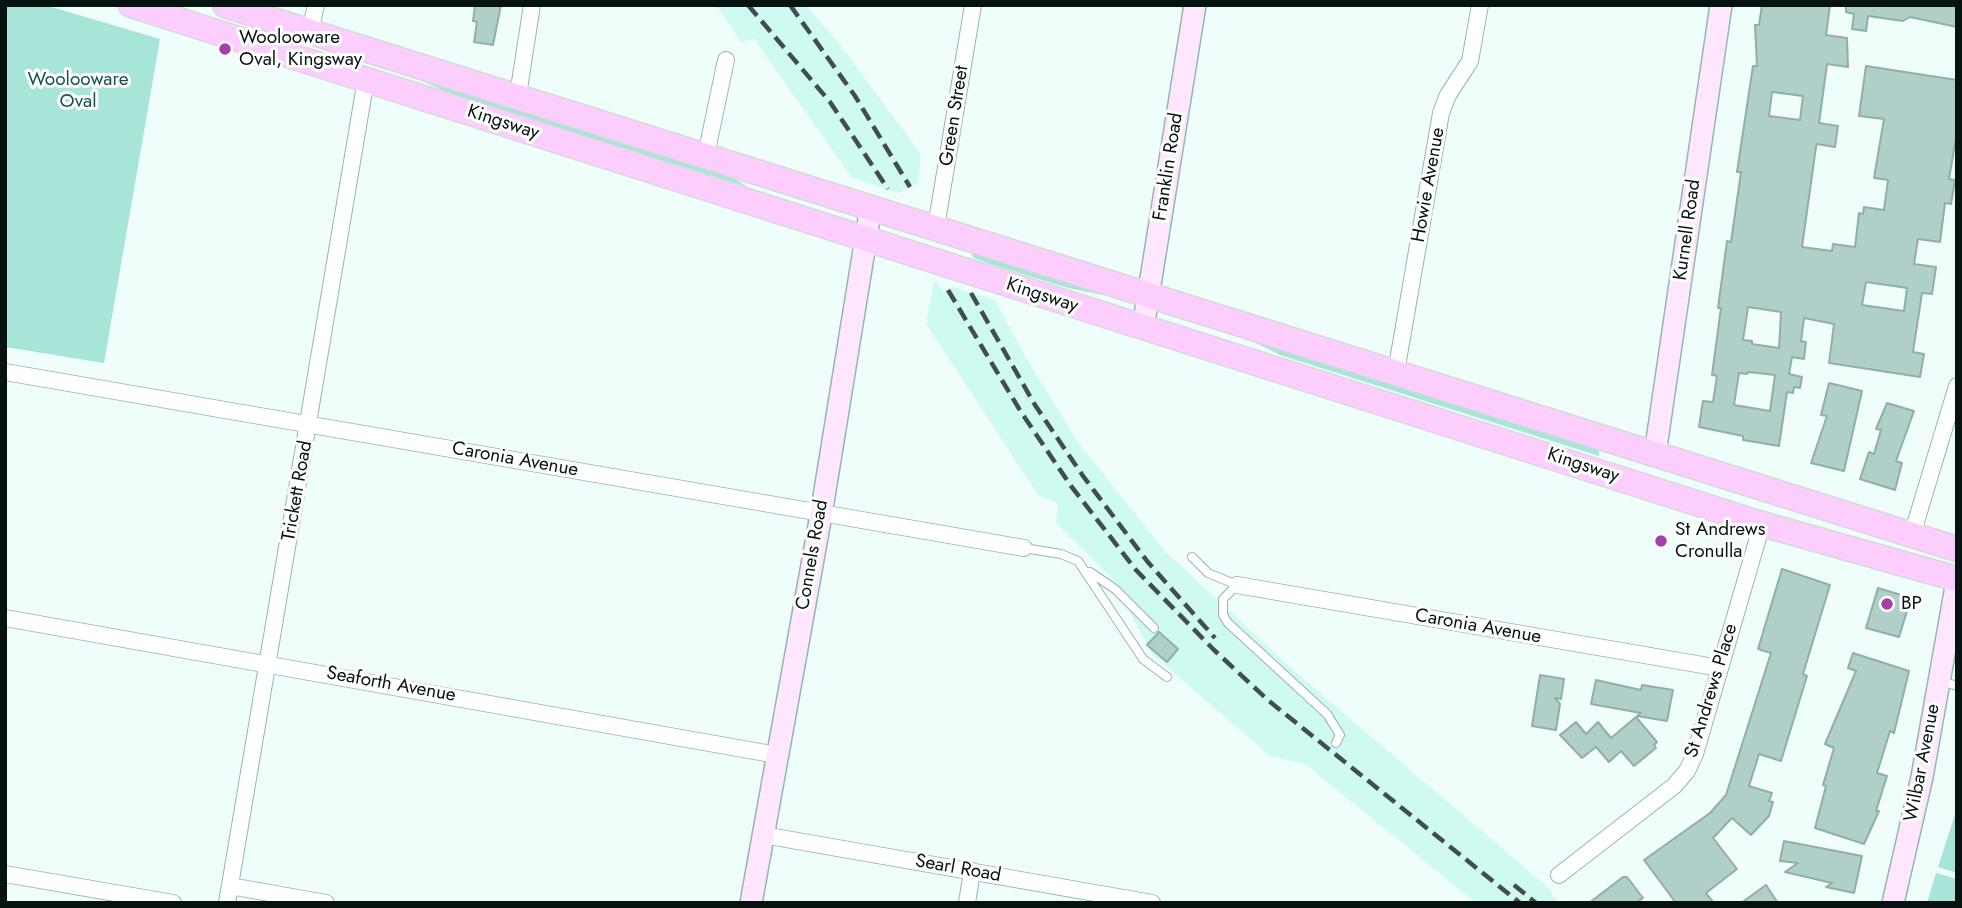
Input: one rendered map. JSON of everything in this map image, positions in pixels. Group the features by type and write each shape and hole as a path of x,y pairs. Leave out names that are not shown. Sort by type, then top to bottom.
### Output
{"main road":[{"name":"Kingsway","path":"131,5 1762,524 1957,580"},
{"name":"Kingsway","path":"225,5 1957,549"},
{"path":"304,59 310,32"},
{"name":"St Andrews Place","path":"1762,524 1772,492"}],"street":[{"path":"310,32 316,5"},
{"path":"518,95 532,5"},
{"name":"Green Street","path":"936,227 973,5"},
{"name":"Franklin Road","path":"1143,328 1195,5"},
{"name":"Howie Avenue","path":"1396,372 1441,113 1448,95 1470,61 1480,5"},
{"name":"Kurnell Road","path":"1655,454 1721,5"},
{"path":"706,155 726,60"},
{"name":"Trickett Road","path":"227,903 366,79"},
{"name":"Connels Road","path":"751,903 821,515 871,207"},
{"name":"Caronia Avenue","path":"5,372 1024,548"},
{"path":"1912,535 1957,386"},
{"name":"St Andrews Place","path":"1559,875 1674,786 1687,771 1695,754 1762,524"},
{"name":"Wilbar Avenue","path":"1893,903 1922,777 1948,683 1957,580"},
{"name":"Caronia Avenue","path":"1237,585 1720,668"},
{"name":"Seaforth Avenue","path":"5,618 777,755"},
{"name":"Searl Road","path":"763,835 1152,903"},
{"path":"967,903 972,871"},
{"path":"5,874 173,903"},
{"path":"230,886 326,903"}],"lane":[{"path":"1024,548 1072,557 1115,589 1154,628"},
{"path":"1192,558 1208,573 1237,585 1223,599 1223,615 1228,623 1327,714 1340,735 1336,743"},
{"path":"1086,569 1143,659 1167,677"}],"shaded area":[{"path":"716,5 806,5 838,42 920,153 919,182 899,193 852,178 754,39 741,42"},
{"path":"934,280 944,292 953,287 995,300 1025,356 1077,441 1166,552 1291,668 1553,892 1551,895 1561,903 1476,903 1305,764 1270,756 1152,654 1112,578 1056,523 1058,503 1039,496 926,324"}],"green space":[{"name":"Woolooware Oval","path":"5,5 45,5 160,39 104,363 5,347"},
{"path":"410,75 730,176 748,187 448,93"},
{"path":"969,251 1103,295 1068,288 993,265 974,258"},
{"path":"1242,336 1599,449 1599,456 1280,355"},
{"path":"1957,808 1957,873 1938,867"},
{"path":"1936,873 1957,879 1957,903 1927,903"}],"building":[{"path":"475,5 501,5 493,45 474,42 477,22 473,21"},
{"path":"1762,5 1830,5 1826,35 1847,38 1848,67 1827,64 1819,123 1838,126 1835,147 1817,144 1816,147 1802,247 1832,251 1833,244 1855,247 1859,213 1863,214 1864,207 1884,210 1888,180 1874,178 1884,119 1859,116 1866,66 1957,80 1957,132 1949,179 1955,180 1951,204 1945,203 1940,242 1918,239 1914,264 1936,267 1932,294 1922,293 1913,352 1924,354 1920,377 1829,363 1834,324 1804,318 1801,341 1806,342 1804,359 1792,357 1789,374 1802,377 1800,388 1794,387 1793,393 1787,392 1779,446 1743,440 1743,436 1699,427 1703,401 1713,402 1717,376 1712,375 1721,308 1718,308 1727,241 1731,242 1741,172 1737,172 1753,66 1757,66 1755,25 1759,25","holes":["1772,92 1803,96 1800,120 1769,116","1866,282 1907,288 1904,311 1862,305","1748,307 1781,312 1779,348 1743,340","1739,373 1775,375 1770,411 1734,405"]},
{"path":"1846,5 1957,5 1957,27 1910,17 1903,21 1868,16 1866,31 1852,29 1854,14 1846,12"},
{"path":"1829,383 1862,391 1844,471 1811,463 1827,416 1821,415"},
{"path":"1887,403 1914,411 1896,461 1902,463 1895,490 1860,479 1869,452 1874,454 1881,430 1876,429"},
{"path":"1782,569 1830,585 1803,674 1807,676 1781,761 1759,754 1749,786 1772,793 1769,801 1773,802 1769,816 1751,835 1732,818 1713,838 1737,869 1706,893 1714,903 1676,903 1644,860 1710,813 1726,795 1771,653 1758,649"},
{"path":"1878,588 1911,598 1899,637 1866,628"},
{"path":"1159,632 1178,649 1167,662 1147,645"},
{"path":"1853,653 1909,671 1894,733 1890,731 1877,773 1887,776 1876,811 1879,811 1864,844 1815,828 1826,786 1823,785 1834,748 1825,744 1856,671 1848,668"},
{"path":"1540,675 1564,679 1561,699 1555,698 1560,704 1556,730 1532,726"},
{"path":"1596,680 1641,690 1642,685 1673,690 1667,721 1637,716 1641,713 1591,704"},
{"path":"1636,717 1657,742 1654,745 1656,748 1634,766 1621,751 1609,762 1596,747 1582,758 1560,735 1576,722 1586,734 1598,722 1611,738"},
{"path":"1784,841 1862,856 1854,893 1826,887 1832,883 1785,872 1798,863 1780,861"},
{"path":"1623,877 1627,877 1643,898 1636,903 1589,903"},
{"path":"1766,885 1778,903 1741,903"}],"railway":[{"path":"748,5 830,102 888,189"},
{"path":"790,5 855,96 910,187"},
{"path":"948,290 1021,412 1071,486 1136,570 1213,649 1269,701 1520,903"},
{"path":"971,293 1035,405 1083,476 1147,561 1215,638"},
{"path":"1514,885 1536,903"}],"place":[{"name":"Woolooware Oval, Kingsway","path":"225,49"},
{"name":"St Andrews Cronulla","path":"1661,541"},
{"name":"BP","path":"1887,604"}]}
